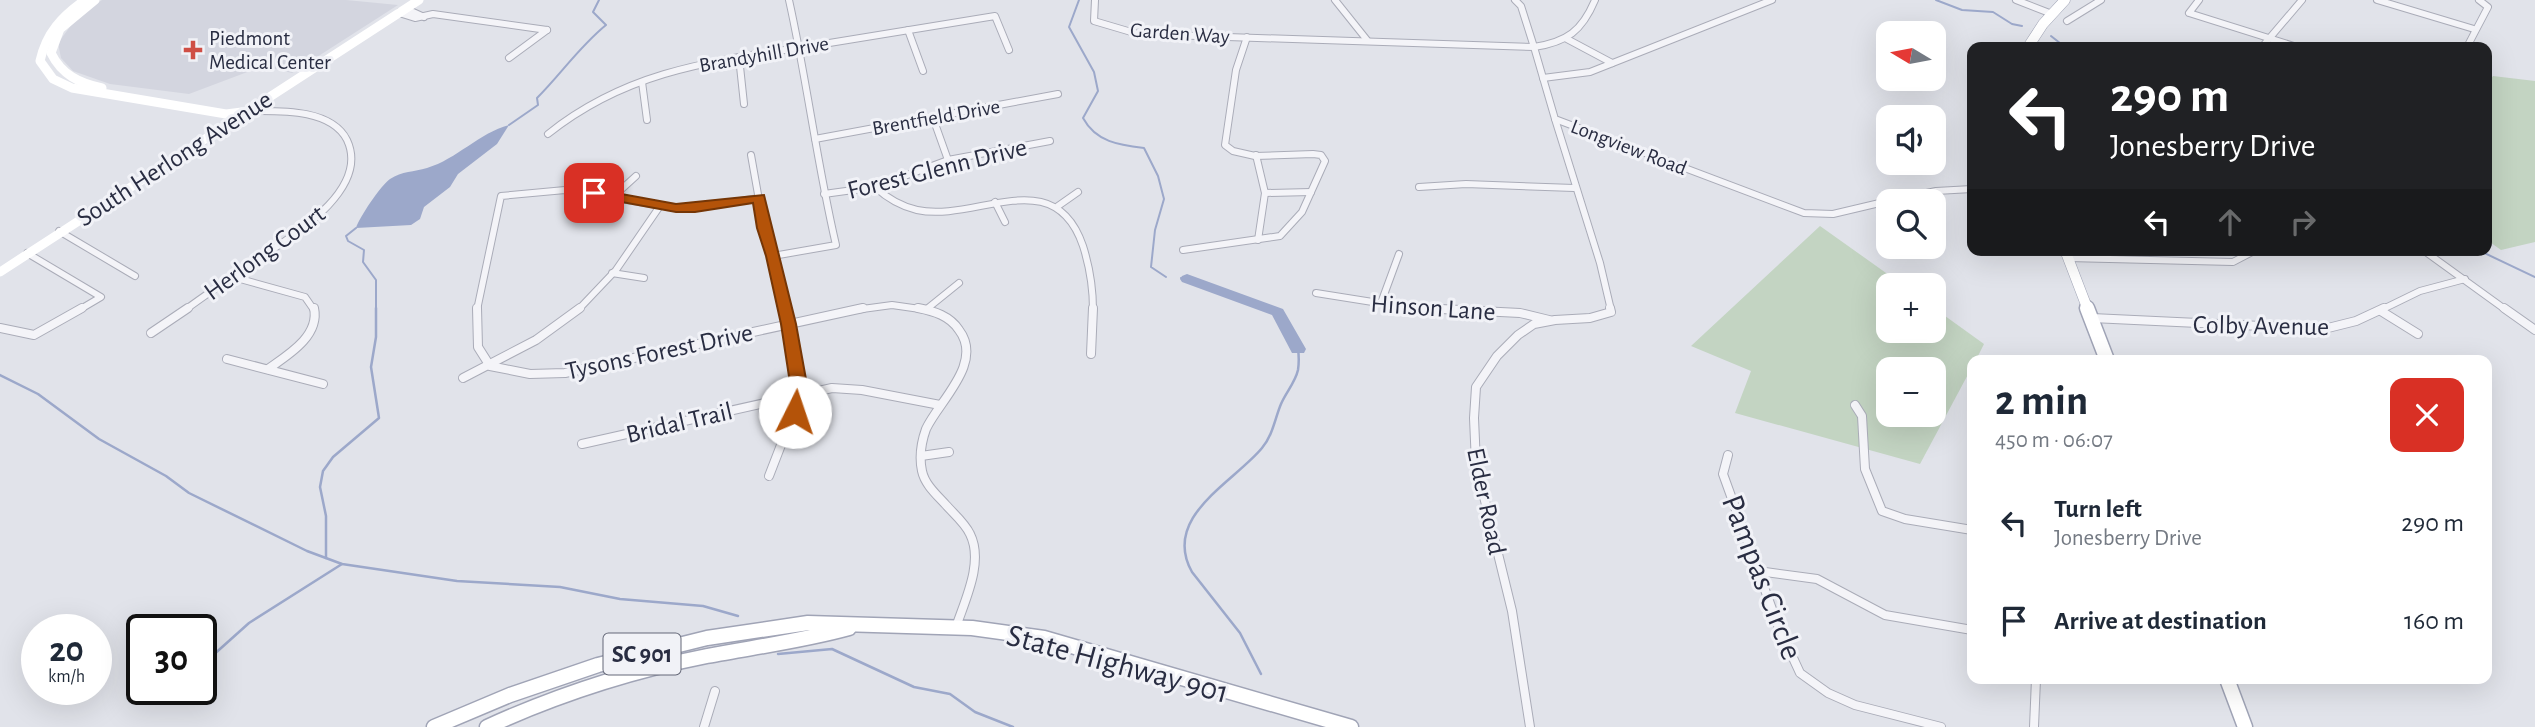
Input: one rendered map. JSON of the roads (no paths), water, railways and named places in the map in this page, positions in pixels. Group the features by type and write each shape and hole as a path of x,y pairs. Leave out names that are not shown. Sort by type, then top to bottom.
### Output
{"main road":[{"path":"2032,42 2065,0"},
{"path":"2068,256 2105,355"},
{"name":"State Highway 901","path":"434,727 461,722 510,695 598,665 707,638 808,623 956,627 1044,638 1351,727"},
{"name":"SC 901","path":"487,727 598,685 705,657 804,641 860,625"},
{"path":"2229,684 2245,727"}],"street":[{"path":"85,0 56,22 43,43 40,61 54,79 72,89 106,96 226,114 245,111"},
{"path":"94,0 65,23 52,47 51,53 56,66 71,79 107,90 181,99 245,111"},
{"name":"South Herlong Avenue","path":"0,272 419,0"},
{"path":"774,256 836,245 824,194 789,0"},
{"name":"Garden Way","path":"1095,0 1094,21 1138,34 1247,37"},
{"path":"1335,0 1367,40"},
{"name":"Longview Road","path":"1515,0 1521,6 1555,119 1808,214 1833,215 1876,204"},
{"path":"1183,250 1280,236 1296,221 1317,186 1325,161 1321,155 1256,155 1232,152 1225,145 1236,70 1247,37 1534,47 1567,39 1582,28 1595,0"},
{"path":"1543,78 1582,74 1612,64 1772,0"},
{"path":"2016,0 2052,14"},
{"path":"2067,21 2101,0"},
{"path":"2199,0 2189,13 2281,42"},
{"path":"2265,42 2302,0"},
{"path":"2377,0 2474,29"},
{"path":"2469,42 2488,7 2479,0"},
{"path":"399,12 406,17 433,14 547,30 509,58"},
{"name":"Brandyhill Drive","path":"548,134 580,107 642,82 682,68 739,57 995,16 1009,50"},
{"path":"908,30 923,71"},
{"path":"1567,39 1612,64"},
{"path":"739,57 744,104"},
{"path":"642,82 647,120"},
{"name":"Brentfield Drive","path":"815,139 1058,94"},
{"name":"Herlong Court","path":"151,333 295,235 322,212 347,181 352,163 348,140 325,120 286,110 245,111"},
{"path":"933,118 948,160"},
{"name":"Elder Road","path":"1530,727 1509,598 1477,477 1473,446 1474,411 1476,385 1500,351 1526,328 1550,320 1578,320 1611,312 1555,119"},
{"name":"Forest Glenn Drive","path":"824,194 875,187 948,160 1050,141"},
{"path":"751,155 764,228 774,256 789,324 800,396 769,477"},
{"path":"1256,155 1265,193 1258,240"},
{"path":"614,196 636,176"},
{"path":"1419,187 1466,184 1574,188"},
{"path":"875,187 891,202 920,210 938,211 1032,198 1058,206 1081,235 1089,267 1091,354"},
{"name":"Longview Road","path":"1946,190 1967,189"},
{"path":"490,366 478,348 476,322 487,252 501,195 565,190 614,196 660,206 695,208 760,198"},
{"path":"1058,206 1078,192"},
{"path":"1265,193 1311,192"},
{"path":"995,202 1005,222"},
{"path":"463,379 490,366 581,307 612,273 660,206"},
{"path":"60,231 135,276"},
{"path":"0,328 34,335 101,297 27,253"},
{"path":"1381,303 1399,254"},
{"path":"2097,256 2233,262 2244,256"},
{"path":"2432,256 2535,330"},
{"path":"612,273 644,278"},
{"path":"233,277 305,297 314,304 317,315 306,339 268,369"},
{"name":"Colby Avenue","path":"2091,318 2324,329 2347,325 2431,287 2465,279"},
{"path":"928,309 959,283"},
{"name":"Hinson Lane","path":"1316,293 1381,303 1520,313 1550,320"},
{"name":"Tysons Forest Drive","path":"490,366 530,374 565,373 876,305 906,304 928,309 957,326 964,340 962,369 923,432 921,456 922,472 930,488 972,538 973,563 956,627"},
{"path":"2382,311 2418,334"},
{"path":"228,359 323,384"},
{"name":"Bridal Trail","path":"582,444 832,388 862,390 940,405"},
{"path":"1855,405 1862,416 1865,469 1882,510 1905,519 1967,529"},
{"path":"921,456 949,452"},
{"name":"Pampas Circle","path":"1728,455 1723,474 1777,623 1800,673 1828,693 1855,705 1941,727"},
{"path":"1758,571 1817,579 1885,615 1967,629"},
{"path":"2034,727 2036,684"},
{"path":"704,727 715,691"}],"water":[{"path":"509,125 497,144 458,174 450,187 424,207 420,219 411,225 356,228 371,202 390,179 438,164 488,134"}],"waterway":[{"path":"509,125 538,105 537,98 587,42 606,25 593,12 599,0"},
{"path":"1079,0 1069,27 1094,72 1098,91 1083,118 1094,132 1109,141 1144,148 1158,176 1164,199 1155,230 1151,267 1166,277"},
{"path":"1936,0 1962,10 1993,12 2012,24 2022,26"},
{"path":"2051,36 2059,42"},
{"path":"326,558 326,516 320,487 323,471 333,457 379,418 371,367 376,337 376,280 363,262 364,250 348,241 346,236 356,228"},
{"path":"2491,256 2535,277"},
{"path":"1181,278 1187,279"},
{"path":"1187,279 1278,312 1298,349"},
{"path":"1261,674 1240,633 1192,572 1185,552 1186,534 1193,518 1205,502 1266,443 1281,404 1297,375 1298,349"},
{"path":"0,375 38,394 99,439 166,476 189,493 307,551 342,564"},
{"path":"217,652 249,623 342,564"},
{"path":"342,564 457,581 560,587 620,599 703,606 738,616"},
{"path":"778,654 832,649 914,687 950,694 975,712 1013,727"}],"place":[{"name":"Piedmont Medical Center","path":"193,50"}]}
